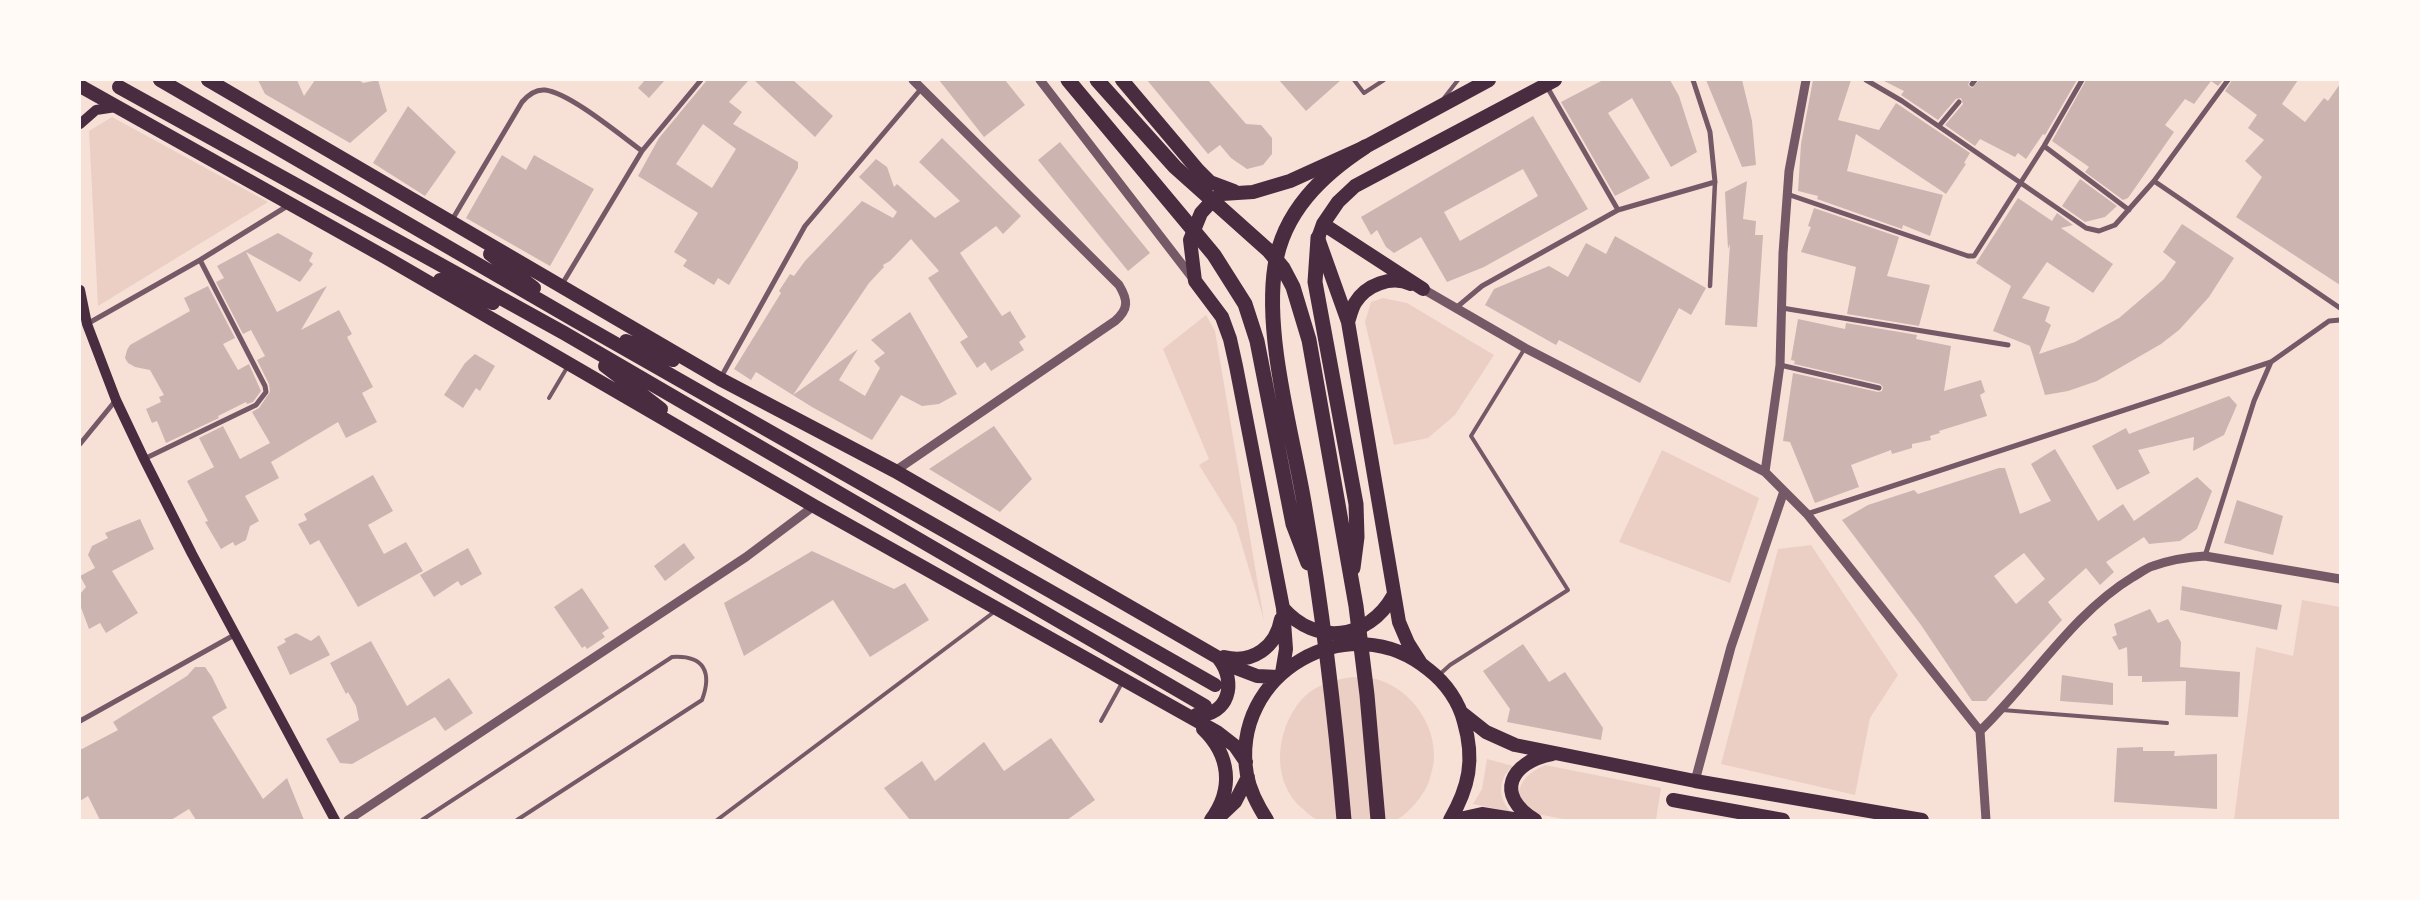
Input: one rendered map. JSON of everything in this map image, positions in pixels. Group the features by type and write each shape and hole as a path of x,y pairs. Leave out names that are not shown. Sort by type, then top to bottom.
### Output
{"highway":[{"path":"91,80 102,99"},
{"path":"160,80 574,320 1215,684"},
{"path":"208,80 720,379 895,471 1214,653 1236,668 1257,676 1280,675"},
{"path":"1068,80 1214,255 1245,304 1257,341 1293,524 1319,591"},
{"path":"1097,80 1175,167 1263,244 1288,278 1309,340 1356,606 1367,695 1378,820"},
{"path":"1122,80 1210,182 1238,192"},
{"path":"1344,820 1332,686 1322,611 1275,337 1273,297 1275,266 1282,239 1294,214 1313,187 1340,163 1433,109 1489,80"},
{"path":"1351,582 1357,537 1356,504 1315,282 1320,231 1338,202 1355,186 1551,82"},
{"path":"80,86 116,108 385,257 814,506 1183,713 1230,741 1246,762"},
{"path":"119,87 564,334 1204,706"},
{"path":"1280,675 1286,649 1283,608 1230,340 1222,317 1195,281 1190,247 1193,230 1201,213 1218,197 1238,192 1254,192 1271,188 1365,147"},
{"path":"450,222 574,320 720,379"},
{"path":"1320,231 1423,289"},
{"path":"1320,231 1348,322 1393,596 1404,636 1420,662"},
{"path":"385,257 564,334 701,441"},
{"path":"1348,322 1354,303 1368,289 1386,281 1405,281 1423,289"},
{"path":"1283,608 1294,620 1309,628 1341,633 1357,629 1372,621 1384,610 1393,596"},
{"path":"1214,653 1223,657 1240,660 1265,650 1276,636 1283,608"},
{"path":"1267,820 1256,801 1248,777 1246,762 1246,746 1253,716 1259,702 1280,675 1309,655 1324,648 1349,644 1374,644 1398,651 1420,662 1437,676 1452,693 1462,713 1470,742 1470,771 1462,800 1450,820"},
{"path":"1183,713 1204,716 1211,713 1222,703 1228,694 1230,684 1228,672 1214,653"},
{"path":"1183,713 1215,742 1225,761 1226,790 1211,820"},
{"path":"1462,713 1481,729 1505,742 1695,781 1922,820"},
{"path":"1535,820 1516,805 1511,792 1512,781 1524,764 1539,756 1555,753"},
{"path":"1216,820 1235,802 1248,777"},
{"path":"1674,800 1783,820"},
{"path":"1455,820 1482,814 1519,820"}],"main road":[{"path":"80,124 96,110 116,108"},
{"path":"80,290 87,324 116,400 144,459 192,554 334,820"}],"street":[{"path":"560,286 642,151 701,80"},
{"path":"895,471 1115,321 1125,310 1126,296 1119,284 913,80"},
{"path":"1040,80 1195,281"},
{"path":"1693,80 1710,132 1715,182 1710,286"},
{"path":"1765,472 1780,365 1787,194 1796,126 1806,80"},
{"path":"1866,80 1902,101 2022,182 2086,228 2099,232 2115,225 2154,181 2228,80"},
{"path":"1787,194 1968,256 1974,256 2022,182 2082,80"},
{"path":"1551,82 1618,210"},
{"path":"720,379 805,226 921,89"},
{"path":"450,222 522,102 536,92 544,90 557,93 571,100 642,151"},
{"path":"1939,126 1959,102"},
{"path":"2044,146 2129,210"},
{"path":"2154,181 2340,308"},
{"path":"1457,307 1482,286 1618,210 1715,182"},
{"path":"87,324 200,260 290,204"},
{"path":"144,459 256,406 266,392 266,386 200,260"},
{"path":"1423,289 1525,348 1765,472 1807,514 1980,731 1986,820"},
{"path":"1782,308 2008,345"},
{"path":"1807,514 2271,362 2330,321 2340,320"},
{"path":"2205,556 2254,401 2271,362"},
{"path":"1780,365 1879,388"},
{"path":"80,444 116,400"},
{"path":"1695,781 1731,647 1784,491"},
{"path":"348,820 746,557 814,506"},
{"path":"1980,731 2002,710 2074,627 2114,589 2151,566 2184,557 2205,556 2340,580"},
{"path":"80,721 236,634"}],"lane":[{"path":"1354,80 1364,93 1384,80"},
{"path":"1433,109 1458,80"},
{"path":"1437,676 1450,665 1568,590 1471,436 1525,348"},
{"path":"549,398 569,364"},
{"path":"717,820 998,609"},
{"path":"422,820 672,657 696,660 704,669 708,684 702,700 517,820"},
{"path":"1101,721 1124,680"},
{"path":"2002,710 2167,723"}],"shaded area":[{"path":"112,117 268,202 98,306 89,131"},
{"path":"1383,298 1407,303 1494,355 1455,415 1428,438 1394,445 1365,322 1371,302"},
{"path":"1206,315 1215,331 1264,620 1236,525 1199,465 1209,459 1163,349"},
{"path":"1662,450 1759,498 1730,583 1619,542"},
{"path":"1811,545 1898,675 1870,718 1855,795 1721,764 1778,549"},
{"path":"2302,600 2340,607 2340,820 2234,820 2256,647 2293,656"},
{"path":"1352,677 1376,679 1402,692 1419,710 1426,721 1430,733 1434,761 1427,786 1410,809 1395,820 1344,821 1317,819 1306,812 1292,797 1285,784 1281,769 1280,753 1282,738 1287,723 1295,709 1304,697 1320,686"},
{"path":"1487,759 1513,766 1504,777 1501,788 1503,800 1511,812 1473,804 1482,789"},
{"path":"1545,765 1661,788 1656,820 1568,820 1532,813 1518,794 1527,776"}],"building":[{"path":"258,80 297,80 304,96 315,80 359,80 363,83 378,80 387,111 350,143 265,94"},
{"path":"645,80 665,80 649,98 638,88"},
{"path":"707,80 749,80 729,102 742,112 733,124 798,162 798,168 729,285 718,278 714,285 683,266 687,260 674,252 698,213 638,176 659,138","holes":["703,124 736,149 712,188 676,164"]},
{"path":"754,80 793,80 833,116 815,137"},
{"path":"939,80 1005,80 1025,105 984,137"},
{"path":"1147,80 1208,80 1246,124 1261,125 1272,138 1272,154 1263,165 1247,169 1231,158 1220,145 1208,154"},
{"path":"1279,80 1341,80 1306,111"},
{"path":"1603,80 1670,80 1679,96 1697,152 1671,167 1632,98 1608,113 1650,178 1615,196 1561,102"},
{"path":"1706,80 1742,80 1752,121 1756,165 1742,167"},
{"path":"1813,80 1851,80 1838,120 1879,130 1896,103 1970,153 1964,163 1966,164 1946,194 1856,134 1847,171 1943,195 1930,236 1903,225 1902,229 1817,199 1818,196 1798,191 1801,144"},
{"path":"1882,80 1970,80 1968,85 1972,88 1979,80 2077,80 2045,135 2043,134 2026,159 2018,153 2015,157 1980,139 1975,146 1945,125 1963,104 1961,98 1956,99 1938,120 1901,95 1904,91"},
{"path":"2086,80 2223,80 2218,86 2211,81 2194,104 2185,99 2165,125 2174,132 2128,198 2123,200 2085,172 2089,167 2052,141"},
{"path":"2232,80 2298,80 2282,104 2305,122 2324,98 2328,101 2340,84 2340,285 2236,217 2262,177 2245,161 2264,140 2248,128 2257,115 2225,91"},
{"path":"408,106 456,152 425,196 373,163"},
{"path":"1533,116 1588,209 1484,267 1447,282 1421,237 1394,253 1386,247 1377,230 1371,235 1361,217","holes":["1523,169 1538,196 1460,241 1444,212"]},
{"path":"942,138 1021,216 1003,234 996,226 960,253 1002,316 1010,311 1026,337 1019,342 1024,350 991,371 985,362 977,368 960,342 968,337 928,278 939,271 911,239 890,261 883,265 884,267 869,283 793,395 858,349 839,380 865,396 880,368 874,361 885,353 871,340 910,312 957,394 939,404 922,406 901,395 872,440 812,407 756,372 751,380 734,369 781,293 779,291 790,274 794,276 805,261 862,201 893,218 897,212 859,177 876,159 887,167 894,187 897,184 935,218 960,201 919,162"},
{"path":"1060,142 1150,253 1128,271 1038,160"},
{"path":"502,155 526,170 534,155 594,189 550,266 466,218"},
{"path":"2080,179 2117,206 2105,217 2085,222 2062,206"},
{"path":"1747,181 1743,219 1756,221 1755,235 1763,235 1757,327 1725,325 1730,244 1728,249 1725,192"},
{"path":"2018,198 2052,221 2057,213 2073,225 2061,228 2113,264 2093,293 2047,262 2022,298 2050,307 2045,321 2051,325 2039,354 2075,342 2119,318 2164,279 2176,262 2163,252 2182,224 2234,258 2209,297 2179,330 2161,344 2097,381 2068,391 2045,395 2030,346 1993,331 2011,286 1976,263"},
{"path":"1814,208 1899,237 1887,276 1930,285 1919,326 1847,314 1856,267 1801,252 1811,227 1808,226"},
{"path":"278,233 313,253 309,261 313,264 300,282 246,252 277,312 327,286 301,330 339,310 352,334 347,337 373,387 362,393 377,422 346,438 338,422 271,462 279,478 245,496 259,521 250,526 246,540 235,546 233,542 221,549 205,522 208,521 187,481 214,467 199,438 223,426 240,459 270,443 252,412 259,408 270,392 269,384 257,360 265,356 251,330 243,334 216,282 224,278 217,266"},
{"path":"1615,236 1706,288 1691,315 1679,308 1640,383 1559,340 1556,345 1485,305 1494,289 1549,266 1568,277 1586,243 1606,254"},
{"path":"208,286 235,338 223,344 238,370 249,364 261,391 253,402 247,404 246,402 218,416 219,418 166,443 157,421 152,423 146,409 161,402 159,397 164,395 150,370 135,367 128,363 125,358 127,350 130,345 190,311 184,298"},
{"path":"1798,319 1845,329 1846,323 1917,335 1916,339 1951,346 1944,391 1981,380 1985,392 1980,395 1987,416 1939,431 1940,433 1930,436 1931,440 1912,444 1912,448 1892,454 1891,450 1851,465 1859,487 1815,503 1790,442 1783,441 1793,373 1878,392 1882,391 1883,387 1880,384 1794,364 1795,361 1791,360"},
{"path":"475,354 495,366 480,391 476,388 463,408 444,395 465,363"},
{"path":"2229,396 2237,405 2224,435 2193,451 2194,437 2138,450 2150,473 2117,490 2092,446 2126,428 2129,434"},
{"path":"994,426 1032,479 1000,512 929,469"},
{"path":"2055,449 2098,521 2123,504 2134,521 2197,477 2212,491 2197,529 2180,541 2149,544 2144,537 2106,562 2114,572 2100,585 2086,568 2048,602 2062,620 1986,701 1972,701 1921,625 1842,520 1868,505 1914,490 1918,494 1999,468 2005,468 2020,514 2051,501 2031,464","holes":["2024,553 2045,579 2016,604 1994,576"]},
{"path":"373,475 393,511 368,525 384,554 406,542 423,571 358,607 319,540 310,545 298,524 307,520 304,514"},
{"path":"2237,500 2283,516 2273,555 2224,543"},
{"path":"140,519 154,549 112,571 138,613 106,633 100,623 89,629 80,605 80,594 86,587 80,576 95,568 88,555 92,546 108,538 105,533"},
{"path":"684,543 695,558 665,581 654,566"},
{"path":"468,548 482,574 461,586 458,581 434,597 420,575"},
{"path":"812,551 894,589 905,583 929,620 870,657 833,600 744,656 724,603"},
{"path":"2182,586 2282,605 2277,630 2180,610"},
{"path":"582,588 609,628 602,633 605,637 587,649 585,646 582,648 554,607"},
{"path":"2150,609 2158,623 2168,619 2181,642 2180,667 2240,672 2238,717 2185,715 2186,681 2142,682 2142,676 2128,676 2127,647 2119,650 2112,637 2117,635 2114,624"},
{"path":"296,633 311,641 319,635 330,655 290,675 277,647 286,642 284,639"},
{"path":"371,641 407,706 449,678 473,713 445,731 435,717 352,764 340,763 326,739 359,720 356,706 348,692 346,694 330,663"},
{"path":"1523,644 1549,682 1565,672 1603,728 1601,740 1507,722 1510,709 1483,671"},
{"path":"195,667 205,667 212,677 227,708 212,717 263,799 287,778 304,820 196,820 189,809 171,820 100,820 88,796 80,801 80,750 118,730 113,722 187,676"},
{"path":"2062,675 2113,683 2113,705 2060,701"},
{"path":"1051,738 1095,800 1067,820 910,820 884,788 922,761 935,781 984,742 1004,771"},
{"path":"2143,747 2143,751 2175,751 2174,756 2217,754 2217,809 2114,802 2117,748"}]}
